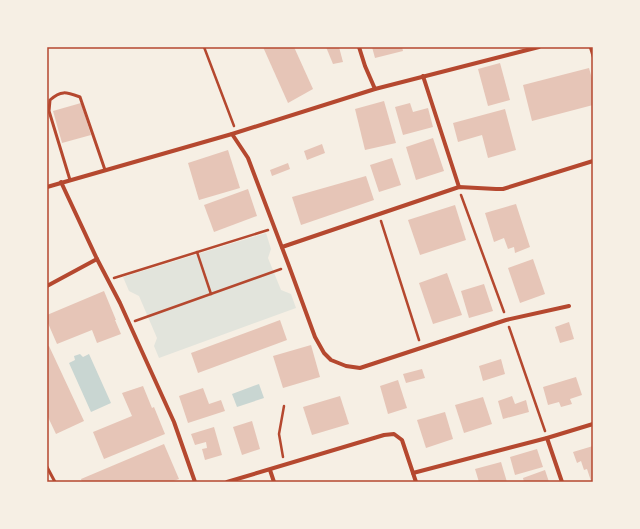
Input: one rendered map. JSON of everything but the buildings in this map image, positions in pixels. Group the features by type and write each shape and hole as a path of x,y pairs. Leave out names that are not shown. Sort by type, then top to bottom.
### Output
{"street":[{"path":"359,47 375,89"},
{"path":"47,187 232,134 375,89 539,47"},
{"path":"423,76 458,187"},
{"path":"232,134 248,158 315,337 324,353 331,360 346,366 360,368 506,320 569,306"},
{"path":"282,247 458,187 503,188 593,161"},
{"path":"61,182 120,303 174,422 195,482"},
{"path":"47,286 97,258"},
{"path":"413,474 548,438 593,424"},
{"path":"227,482 384,435 394,434 402,440 416,482"},
{"path":"548,438 562,482"},
{"path":"270,470 274,482"}],"lane":[{"path":"70,180 49,111 50,100 57,94 68,93 80,97 105,170"},
{"path":"47,467 55,482"}],"path":[{"path":"204,47 234,126 232,134"},
{"path":"590,47 593,57"},
{"path":"378,214 421,348"},
{"path":"108,280 275,228"},
{"path":"197,252 211,294"},
{"path":"129,323 289,266"},
{"path":"284,406 279,434 284,465"}],"shaded area":[{"path":"266,233 271,249 268,258 281,290 291,294 296,308 159,358 154,346 157,338 139,296 129,291 123,277"},
{"path":"80,354 83,357 89,354 111,403 91,412 69,363 75,360 74,356"},
{"path":"259,384 264,398 237,407 232,394"}]}
